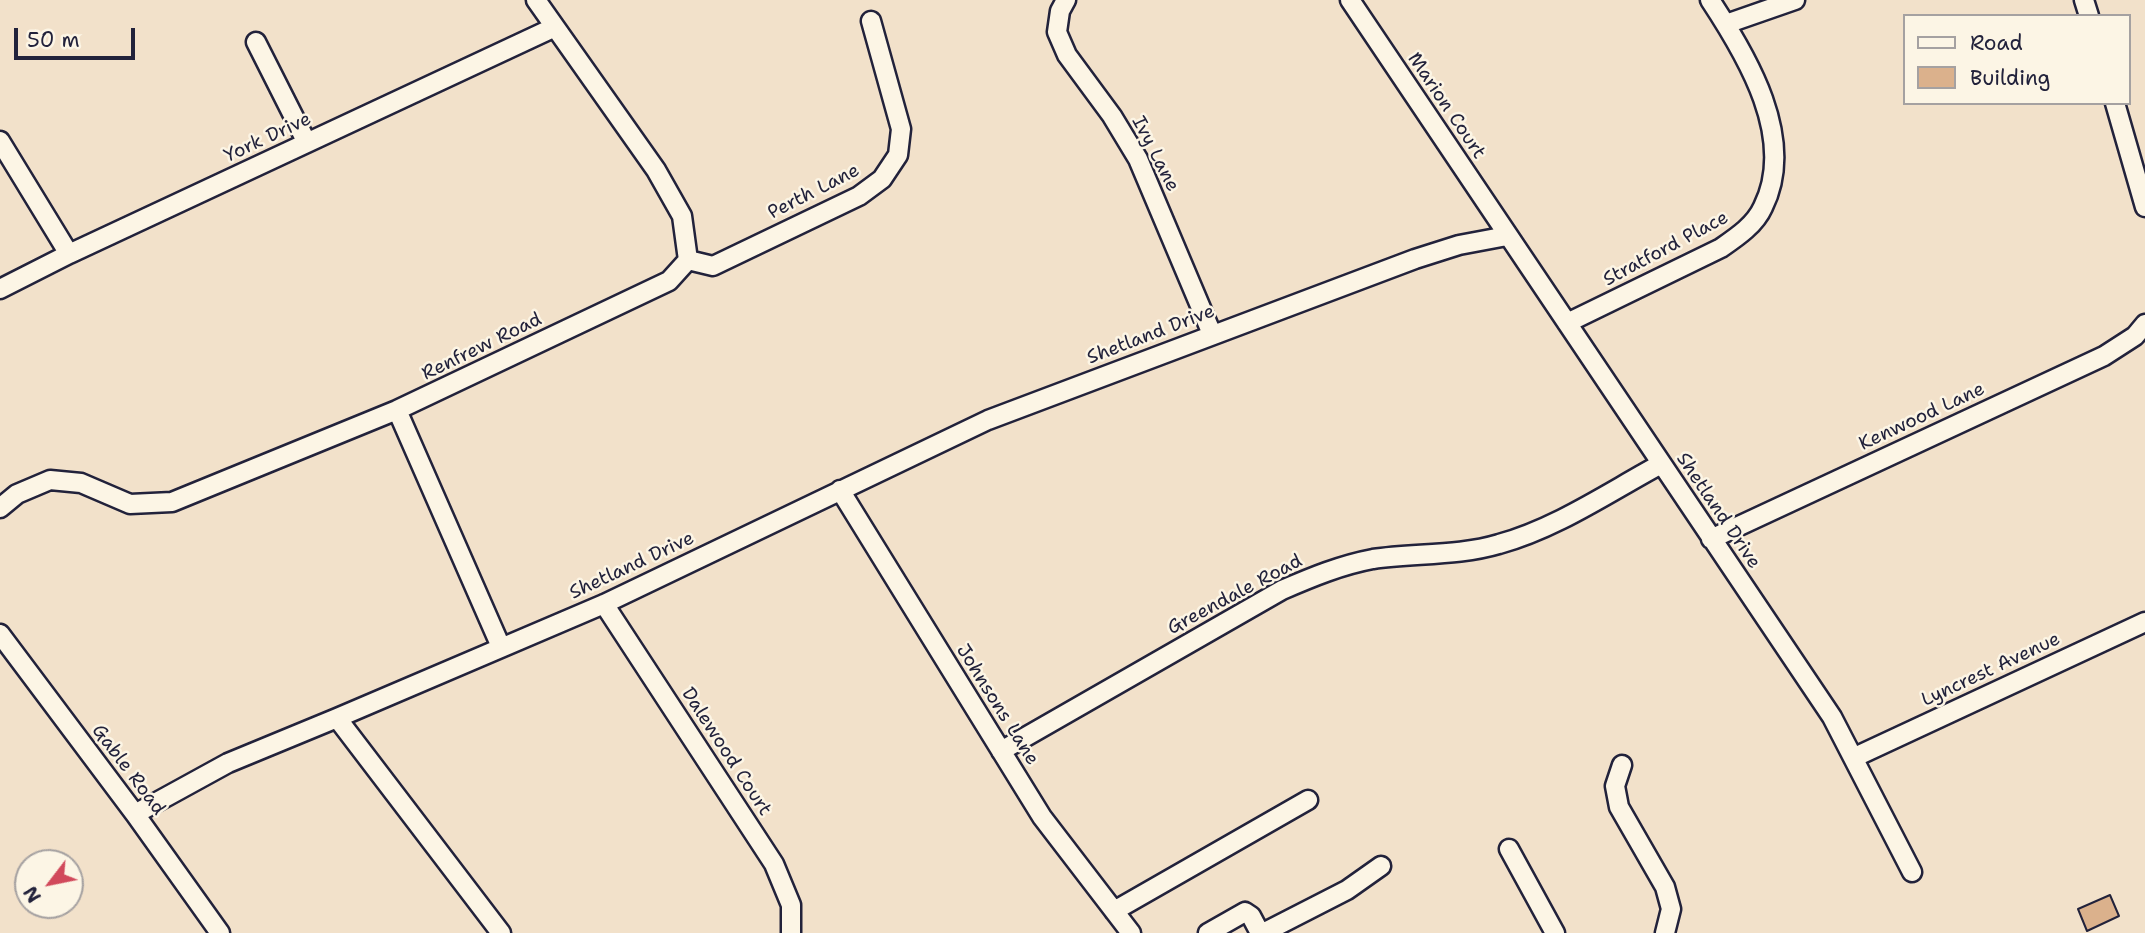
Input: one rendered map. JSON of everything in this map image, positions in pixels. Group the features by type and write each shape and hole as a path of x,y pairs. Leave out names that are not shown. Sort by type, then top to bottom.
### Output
{"street":[{"name":"Ivy Lane","path":"1066,0 1060,11 1058,32 1067,55 1112,116 1138,159 1212,334"},
{"name":"Marion Court","path":"1350,0 1507,236"},
{"name":"Stratford Place","path":"1567,323 1721,248 1744,232 1763,208 1772,181 1774,144 1765,104 1749,67 1710,0"},
{"path":"1726,24 1795,0"},
{"path":"537,1 656,170 676,204 682,216 688,260"},
{"name":"Perth Lane","path":"688,260 713,266 859,195 882,179 898,155 901,129 871,21"},
{"name":"York Drive","path":"0,289 69,254 555,27"},
{"path":"256,42 307,143"},
{"path":"2116,105 2145,207"},
{"path":"0,141 69,254"},
{"name":"Shetland Drive","path":"135,814 228,763 604,604 988,420 1415,259 1459,245 1507,236 1832,717 1912,872"},
{"name":"Renfrew Road","path":"0,508 17,494 50,480 81,483 131,504 172,502 397,411 669,281 688,260"},
{"name":"Kenwood Lane","path":"1711,539 2104,356 2135,336 2145,324"},
{"path":"397,411 501,647"},
{"name":"Greendale Road","path":"1001,751 1282,590 1314,576 1372,559 1499,545 1548,525 1661,464"},
{"name":"Johnsons Lane","path":"841,490 1042,817 1131,933"},
{"name":"Dalewood Court","path":"604,604 774,864 791,905 791,933"},
{"name":"Lyncrest Avenue","path":"1855,757 2145,622"},
{"name":"Gable Road","path":"0,634 220,933"},
{"path":"337,718 501,933"},
{"path":"1622,765 1615,786 1619,807 1665,887 1671,909 1665,933"},
{"path":"1114,911 1308,800"},
{"path":"1509,849 1555,933"},
{"path":"1208,933 1245,912 1251,916 1261,933 1347,890 1381,866"}],"building":[{"path":"2110,895 2119,916 2087,931 2078,909"}]}
